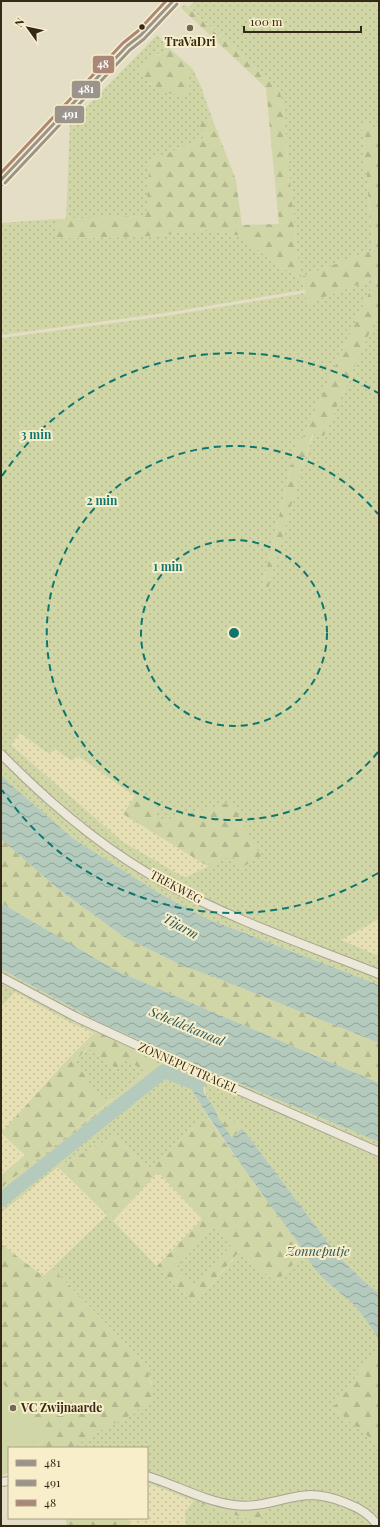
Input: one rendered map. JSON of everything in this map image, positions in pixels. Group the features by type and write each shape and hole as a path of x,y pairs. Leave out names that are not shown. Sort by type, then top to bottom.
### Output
{"main road":[{"path":"1,180 128,46 141,35 173,1"}],"street":[{"name":"TREKWEG","path":"1,754 43,795 84,829 122,856 166,883 219,909 379,974"},
{"name":"ZONNEPUTTRAGEL","path":"1,977 76,1017 379,1152"},
{"path":"148,1476 202,1497 235,1506 262,1504 310,1495 324,1496 352,1505 362,1511 378,1526"}],"shaded area":[{"path":"20,733 49,754 55,749 78,755 135,796 124,814 209,867 185,878 123,842 11,745"},
{"path":"379,919 379,956 340,940"},
{"path":"15,992 73,1024 94,1033 68,1059 2,1133 25,1155 1,1175 1,1007"},
{"path":"58,1167 107,1215 43,1276 1,1244 1,1213"},
{"path":"158,1171 203,1219 157,1266 113,1221"},
{"path":"148,1483 194,1501 185,1511 186,1526 130,1526 129,1519 148,1519"}],"green space":[{"path":"195,1 379,1 379,128 362,125 373,250 301,277 299,271 280,91 189,7"},
{"path":"185,4 280,91 299,271 301,277 282,268 240,236 227,233 206,230 139,237 55,238 55,219 146,216 150,161 205,137 199,124 212,118 236,180 242,225 279,224 266,88 181,8"},
{"path":"157,35 169,48 164,54 156,54 149,84 171,93 190,81 187,73 192,68 200,84 212,118 199,124 206,137 150,161 147,216 66,219 70,124"},
{"path":"169,48 192,68 187,73 190,81 189,91 182,95 175,95 164,91 149,83 141,76 143,63 145,61 154,56 164,54"},
{"path":"362,124 379,128 379,311 324,436 313,433 268,589 262,588 297,441 301,441 376,278 308,303 301,277 373,250"},
{"path":"55,219 55,238 139,237 206,230 227,233 240,236 282,268 301,277 304,290 165,313 1,335 1,223"},
{"path":"376,278 301,441 297,441 262,587 268,588 302,467 314,433 324,436 379,311 379,919 341,940 379,956 379,985 203,917 157,892 74,839 9,783 1,774 1,338 166,316 305,293 308,303","holes":["20,733 49,754 55,749 72,761 78,756 135,796 154,800 156,822 168,819 261,856 232,855 186,877 180,875 123,842 11,745"]},
{"path":"135,796 154,800 156,822 231,802 261,856 241,868 232,855 209,867 123,814"},
{"path":"1,839 57,888 124,937 183,966 379,1043 379,1083 117,971 1,903"},
{"path":"1,969 99,1022 205,1069 379,1142 379,1293 366,1283 339,1257 242,1128 215,1110 206,1094 204,1086 205,1082 164,1065 156,1066 148,1056 96,1032 94,1033 73,1024 15,992 1,1007"},
{"path":"96,1032 103,1033 148,1056 156,1066 147,1072 124,1059 117,1069 87,1048 73,1064 88,1077 83,1083 107,1103 1,1188 1,1175 25,1155 1,1133 68,1059"},
{"path":"88,1048 117,1069 124,1058 147,1072 107,1103 83,1083 73,1064"},
{"path":"164,1065 205,1082 203,1087 197,1085 191,1089 165,1078 1,1207 1,1188 147,1072 156,1066"},
{"path":"165,1078 191,1089 208,1117 184,1136 148,1171 114,1136 58,1167 1,1213 1,1207"},
{"path":"217,1113 238,1124 242,1128 232,1138 216,1116"},
{"path":"208,1117 305,1252 276,1282 239,1252 194,1304 157,1266 202,1219 158,1172 113,1221 58,1167 114,1136 148,1171 184,1136","holes":["213,1227 231,1245 192,1287 174,1270"]},
{"path":"107,1215 194,1304 240,1252 276,1282 305,1252 313,1267 326,1281 357,1308 379,1339 379,1346 333,1408 379,1445 379,1526 186,1526 185,1511 194,1501 148,1483 148,1447 73,1447 91,1435 133,1414 151,1399 152,1383 149,1378 148,1366 52,1268","holes":["209,1502 263,1511 258,1524 252,1519 230,1514 200,1503"]},
{"path":"213,1227 232,1245 192,1287 174,1270"},
{"path":"1,1244 43,1276 52,1268 148,1366 149,1378 154,1390 151,1399 133,1414 91,1435 73,1447 37,1447 50,1435 1,1382"},
{"path":"379,1346 379,1445 333,1408"},
{"name":"VC Zwijnaarde","path":"1,1382 50,1435 36,1447 8,1447 8,1472 4,1475 1,1475"},
{"path":"209,1502 260,1507 263,1510 258,1525 252,1519 230,1514 199,1503"},
{"path":"66,1519 129,1519 130,1526 66,1526"}],"water":[{"name":"Tijarm","path":"1,774 9,783 74,839 157,892 203,917 379,985 379,1043 183,966 124,937 57,888 1,839"},
{"name":"Scheldekanaal","path":"1,903 117,971 379,1083 379,1142 205,1069 99,1022 1,969"},
{"name":"Zonneputje","path":"197,1084 203,1087 204,1093 217,1113 217,1116 232,1138 242,1128 339,1257 366,1283 379,1293 379,1339 357,1308 326,1281 308,1260 305,1252 246,1172 204,1110 191,1089"}],"waterway":[{"path":"1,1200 164,1071 197,1084 199,1082"}],"transit line":[{"name":"48","path":"1,173 123,43 138,31 166,1"},
{"name":"481","path":"1,180 127,46 141,35 173,1"},
{"name":"491","path":"5,183 130,50 144,39 177,4"}],"place":[{"name":"TraVaDri","path":"190,28"},
{"name":"VC Zwijnaarde","path":"13,1408"}]}
